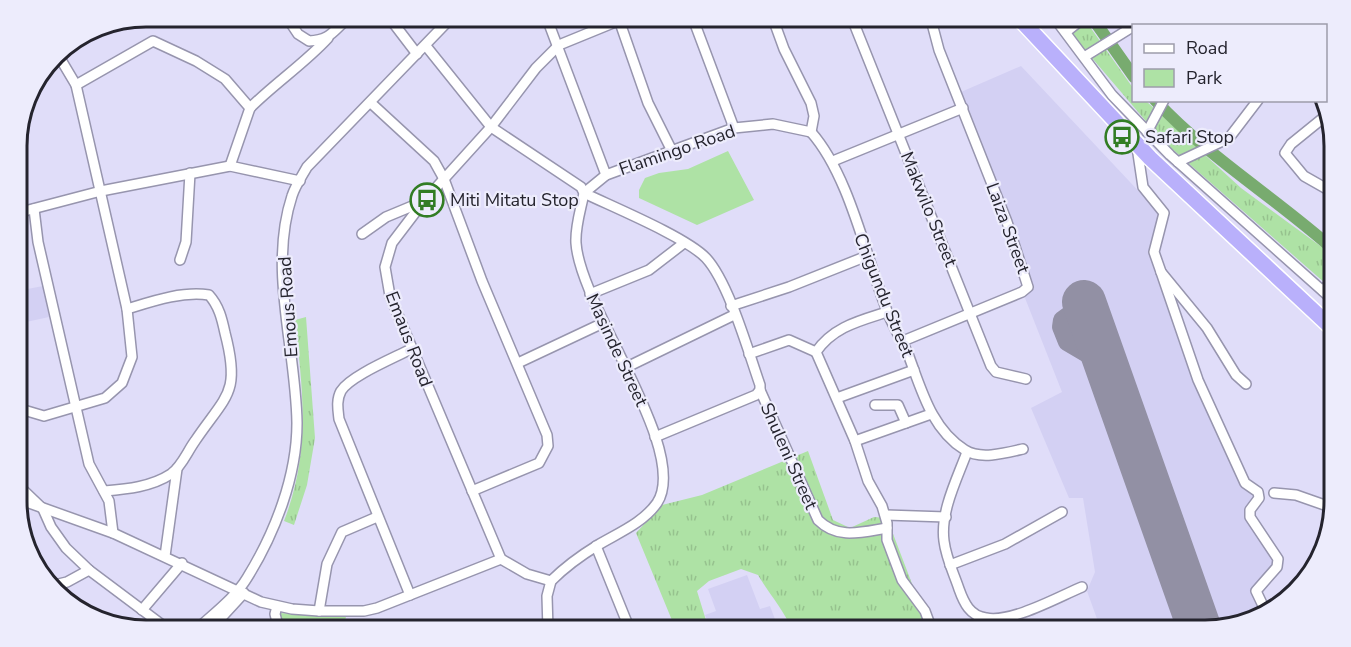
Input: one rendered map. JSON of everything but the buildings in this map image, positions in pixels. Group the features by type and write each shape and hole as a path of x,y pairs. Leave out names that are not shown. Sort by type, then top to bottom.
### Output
{"highway":[{"path":"1027,27 1136,144 1324,321"}],"street":[{"path":"293,27 298,34 309,41 328,38"},
{"path":"230,166 250,108 275,83 314,53 338,27"},
{"path":"396,27 417,54"},
{"name":"Emous Road","path":"208,620 241,592 274,523 296,450 297,421 283,271 284,231 292,194 307,167 443,27"},
{"path":"551,27 606,175"},
{"name":"Emaus Road","path":"501,559 411,349 390,296 385,267 392,243 424,201 491,127 515,93 559,45 598,27"},
{"path":"621,27 648,102 672,151"},
{"path":"696,27 734,128"},
{"path":"776,27 784,49 811,103 814,116 811,132"},
{"name":"Makwilo Street","path":"855,27 994,370 1026,379"},
{"path":"833,161 898,132 963,108 939,50 933,27"},
{"path":"1061,27 1112,95 1147,132 1323,291"},
{"path":"1066,33 1073,27"},
{"path":"1084,57 1132,27"},
{"path":"76,85 153,41 196,61 225,79 250,108"},
{"path":"426,46 491,127 581,187 584,193 684,243 700,253 711,265 733,311 760,390 756,395 655,436"},
{"path":"27,411 44,416 105,398 122,383 132,357 133,341 127,309 76,85 61,63"},
{"path":"1147,132 1163,102"},
{"path":"1178,162 1229,138 1256,102"},
{"path":"371,103 434,162 444,179 482,281 547,435 545,452 533,468 472,491"},
{"name":"Laiza Street","path":"903,341 1022,292 1028,282 963,108"},
{"path":"1321,120 1290,144 1285,153 1304,176 1324,187"},
{"name":"Flamingo Road","path":"584,193 606,175 734,128 773,124 811,132"},
{"name":"Chigundu Street","path":"811,132 833,161 887,312 903,341 931,414 944,432 967,452"},
{"path":"1136,144 1143,187 1164,213 1154,252 1198,380 1245,483 1258,492 1259,498 1250,510 1250,517 1278,559 1276,567 1256,591 1263,605"},
{"path":"27,211 101,191 230,166 300,181"},
{"path":"180,260 186,242 190,173"},
{"name":"Masinde Street","path":"550,581 568,564 642,519 657,503 664,489 665,473 655,436 627,367 590,294 576,244 577,222 584,193"},
{"path":"362,234 386,217 424,201"},
{"path":"34,209 38,242 91,471 104,491 111,509 113,533"},
{"path":"590,294 649,270 684,243"},
{"path":"627,367 733,311 867,256"},
{"path":"1161,272 1207,328 1236,375 1246,384"},
{"path":"104,491 147,485 177,469 225,401 230,388 232,371 223,322 209,296 198,294 159,299 127,309"},
{"path":"816,352 829,335 837,330 887,312"},
{"path":"518,363 603,323"},
{"path":"749,354 789,340 816,352 855,441 868,481 886,515 887,540 902,580 926,611 929,620"},
{"path":"410,595 339,419 337,402 342,390 350,382 411,349"},
{"path":"837,398 914,369"},
{"name":"Shuleni Street","path":"760,390 818,520 825,528 845,534 887,528"},
{"path":"875,405 898,405 906,423"},
{"path":"855,441 931,414"},
{"path":"1023,449 1000,454 967,452 946,517 944,539 950,565 964,603 972,612 986,618 1010,616 1082,587"},
{"path":"165,556 177,469"},
{"path":"1274,493 1296,495 1324,505"},
{"path":"27,494 43,509 60,541 89,570 156,620"},
{"path":"27,503 113,533 241,592 277,606 319,611 364,611 501,559 527,574 550,581 547,596 548,620"},
{"path":"950,565 1005,544 1062,512"},
{"path":"886,515 946,517"},
{"path":"319,611 327,564 342,532 377,517"},
{"path":"596,546 626,620"},
{"path":"142,609 182,563"},
{"path":"61,583 89,570"},
{"path":"218,620 241,592"},
{"path":"276,620 277,606"}],"shaded area":[{"path":"1021,66 1161,215 1151,250 1246,489 1256,495 1245,514 1276,560 1253,590 1261,606 1244,614 1213,620 1097,620 1087,591 1095,572 1083,498 1069,498 1031,408 1062,392 1025,298 1032,281 961,92"},
{"path":"43,286 49,317 27,322 27,289"},
{"path":"747,575 760,609 770,606 775,620 707,620 705,615 716,611 708,589"}],"green space":[{"path":"1066,27 1090,27 1132,87 1132,102 1147,102 1241,188 1324,249 1324,282 1162,140"},
{"path":"728,151 754,200 697,225 639,198 639,190 645,178 659,173 688,169"},
{"path":"306,317 315,438 307,485 294,525 284,521 298,470 303,422 295,320"},
{"path":"808,451 833,520 850,528 874,517 887,518 924,620 787,620 758,575 741,569 709,581 697,591 706,620 672,620 636,533 662,505 702,495"},
{"path":"279,613 346,616 345,620 280,620"}],"waterway":[{"path":"1099,27 1132,74"},
{"path":"1157,102 1198,141 1324,241"}],"taxiway":[{"path":"1084,304 1062,320 1061,327 1067,342 1106,365"}],"runway":[{"path":"1084,302 1196,620"}],"place":[{"name":"Safari Stop","path":"1122,137"},
{"name":"Miti Mitatu Stop","path":"427,200"}]}
